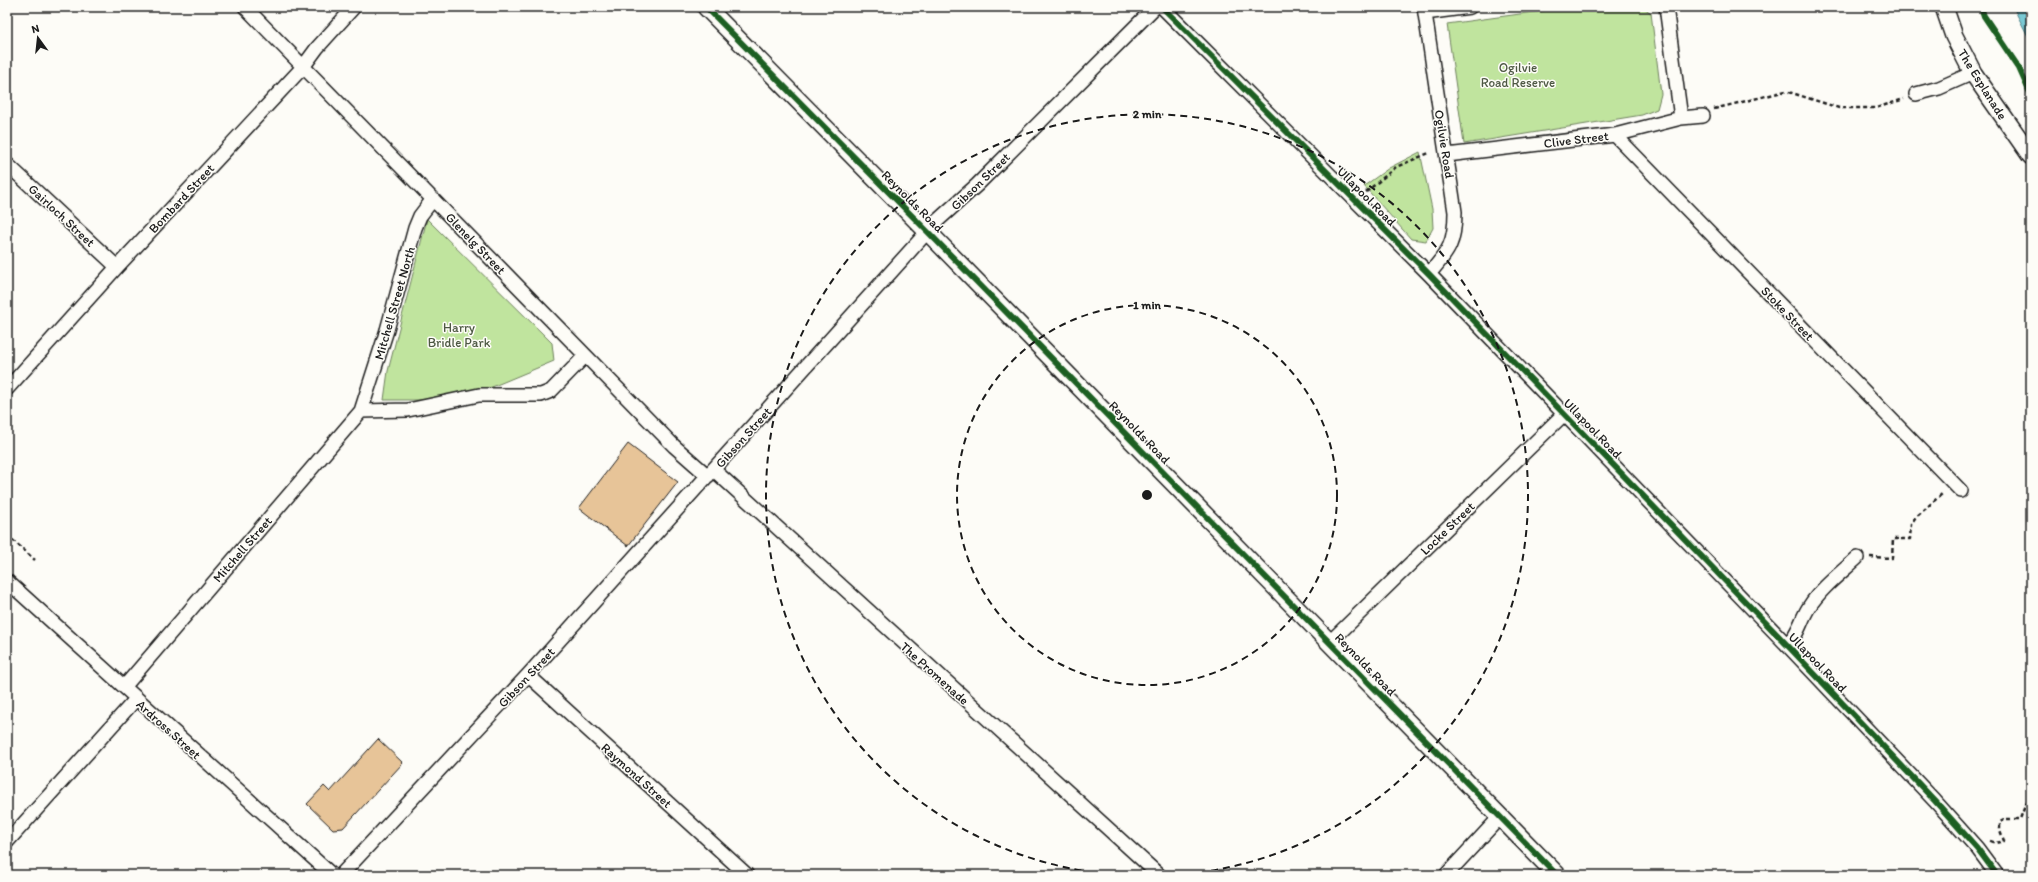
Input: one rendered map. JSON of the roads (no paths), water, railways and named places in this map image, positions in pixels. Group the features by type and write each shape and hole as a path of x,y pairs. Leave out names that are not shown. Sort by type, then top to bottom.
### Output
{"street":[{"name":"Glenelg Street","path":"245,7 674,446 711,473"},
{"name":"Bombard Street","path":"7,389 117,267 304,67 317,48 354,7"},
{"name":"Reynolds Road","path":"706,7 1557,875"},
{"name":"Gibson Street","path":"341,875 528,675 937,221 977,186 1155,7"},
{"name":"Ullapool Road","path":"1162,7 1429,274 1787,645 1935,801 1977,848 1994,874"},
{"path":"1424,10 1470,7"},
{"path":"1666,7 1681,118"},
{"name":"The Esplanade","path":"1944,7 1954,36 1973,72 2031,156"},
{"name":"Ogilvie Road","path":"1424,10 1455,212 1455,227 1449,249 1429,274"},
{"path":"1916,94 1940,88 1973,72"},
{"name":"Clive Street","path":"1447,155 1615,135 1681,118 1704,116"},
{"name":"Stoke Street","path":"1615,135 1961,491"},
{"name":"Gairloch Street","path":"7,164 117,267"},
{"name":"Mitchell Street North","path":"361,411 387,330 415,228 420,216 433,199"},
{"path":"361,411 408,410 479,395 541,395 550,391 585,356"},
{"name":"Mitchell Street","path":"124,687 361,411"},
{"name":"Locke Street","path":"1330,642 1564,414"},
{"name":"The Promenade","path":"711,473 1159,875"},
{"path":"1787,645 1796,636 1808,608 1817,596 1857,558"},
{"name":"Ardross Street","path":"7,581 332,875"},
{"name":"Raymond Street","path":"528,675 747,875"},
{"path":"7,842 136,699"},
{"path":"1446,875 1500,817"}],"water":[{"path":"2013,7 2031,7 2031,42"}],"park label":[{"name":"Ogilvie Road Reserve","path":"1518,74"},
{"name":"Harry Bridle Park","path":"459,334"}]}
